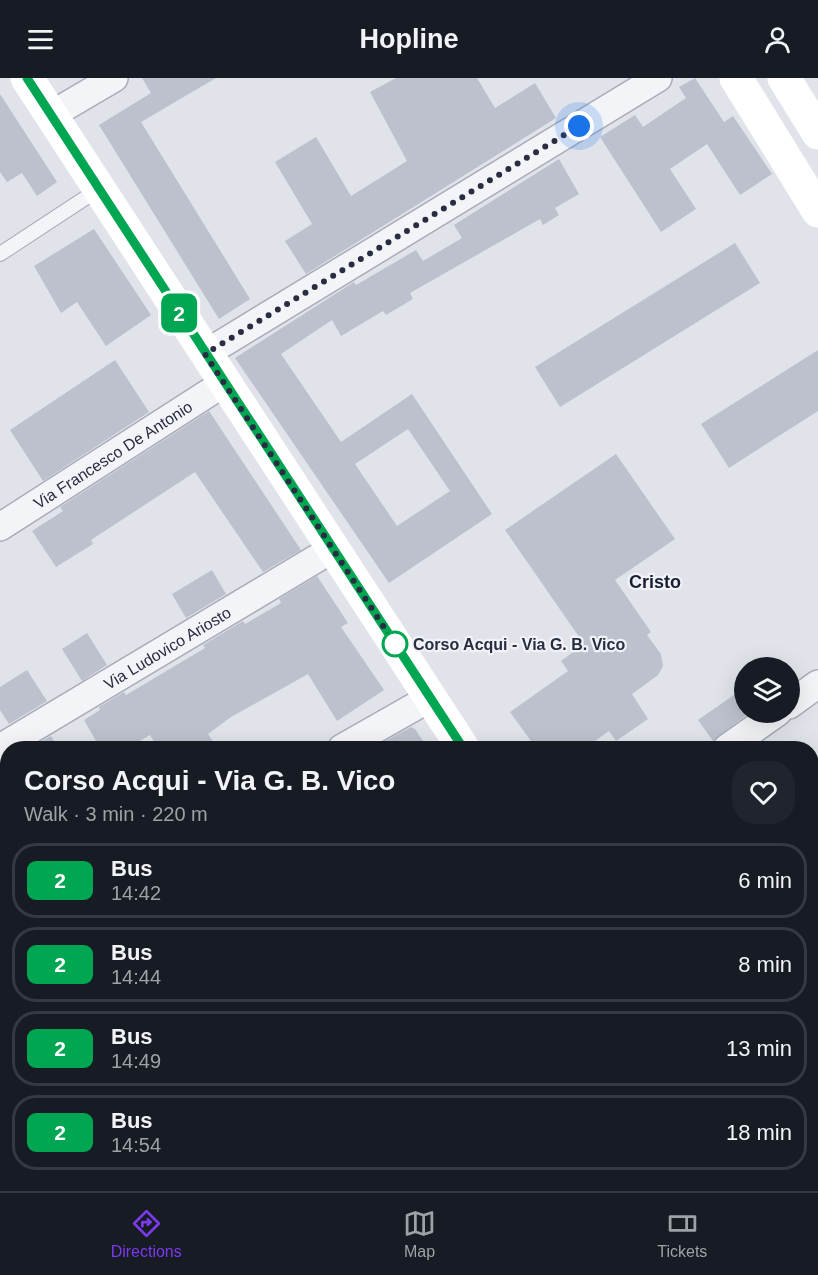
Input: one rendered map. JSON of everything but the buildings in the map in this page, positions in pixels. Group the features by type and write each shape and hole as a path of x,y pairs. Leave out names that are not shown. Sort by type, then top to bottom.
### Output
{"street":[{"path":"27,78 458,741"},
{"path":"51,115 114,78"},
{"path":"205,354 658,78"},
{"path":"736,78 818,211"},
{"path":"784,78 818,133"},
{"name":"Via Francesco De Antonio","path":"0,527 224,384"},
{"name":"Via Ludovico Ariosto","path":"12,741 334,548"},
{"path":"800,697 818,684"},
{"path":"354,741 430,698"},
{"path":"737,741 762,723"}],"lane":[{"path":"0,254 99,189"}],"bus line":[{"name":"2","path":"27,78 458,741"}],"place":[{"name":"Corso Acqui - Via G. B. Vico","path":"395,644"}],"district":[{"name":"Cristo","path":"655,582"}],"route":[{"path":"395,644 205,354 579,126"}]}
